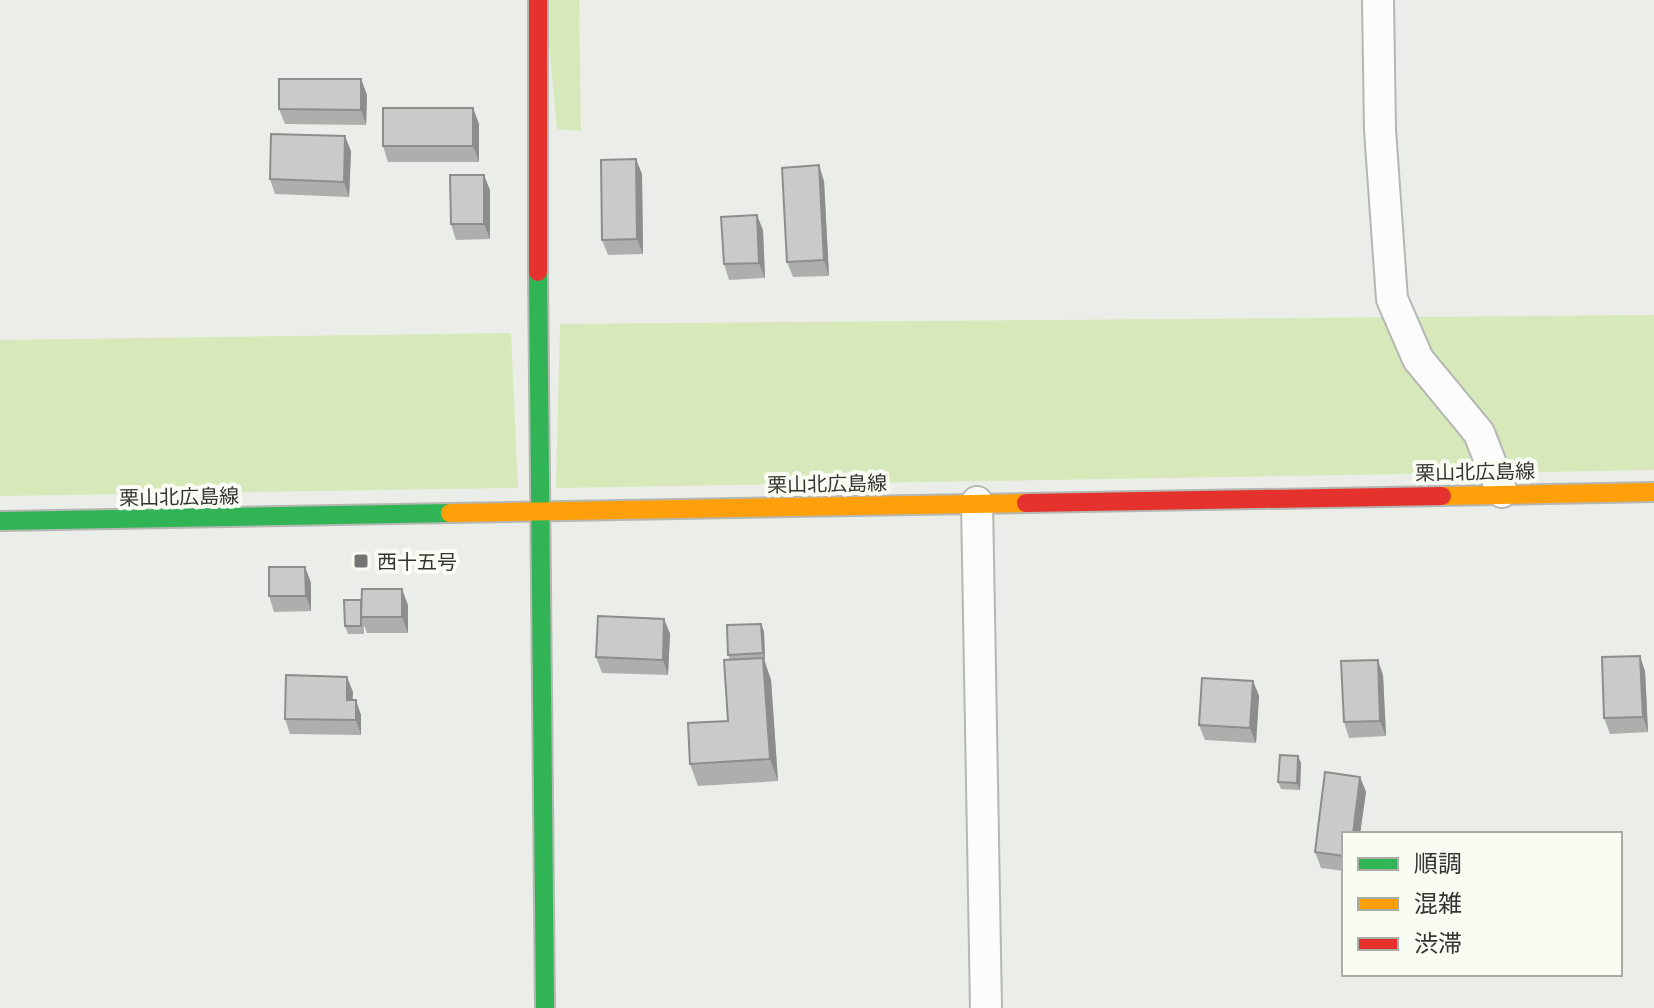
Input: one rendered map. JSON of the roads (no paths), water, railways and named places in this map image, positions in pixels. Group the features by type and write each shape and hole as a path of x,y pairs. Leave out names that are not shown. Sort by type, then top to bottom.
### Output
{"main road":[{"path":"538,0 538,511 545,1008"},
{"name":"栗山北広島線","path":"0,521 1502,492 1654,492"}],"street":[{"path":"1378,0 1380,130 1392,299 1418,359 1479,433 1502,492"},
{"path":"977,502 986,1008"}],"place":[{"name":"西十五号","path":"361,561"}]}
